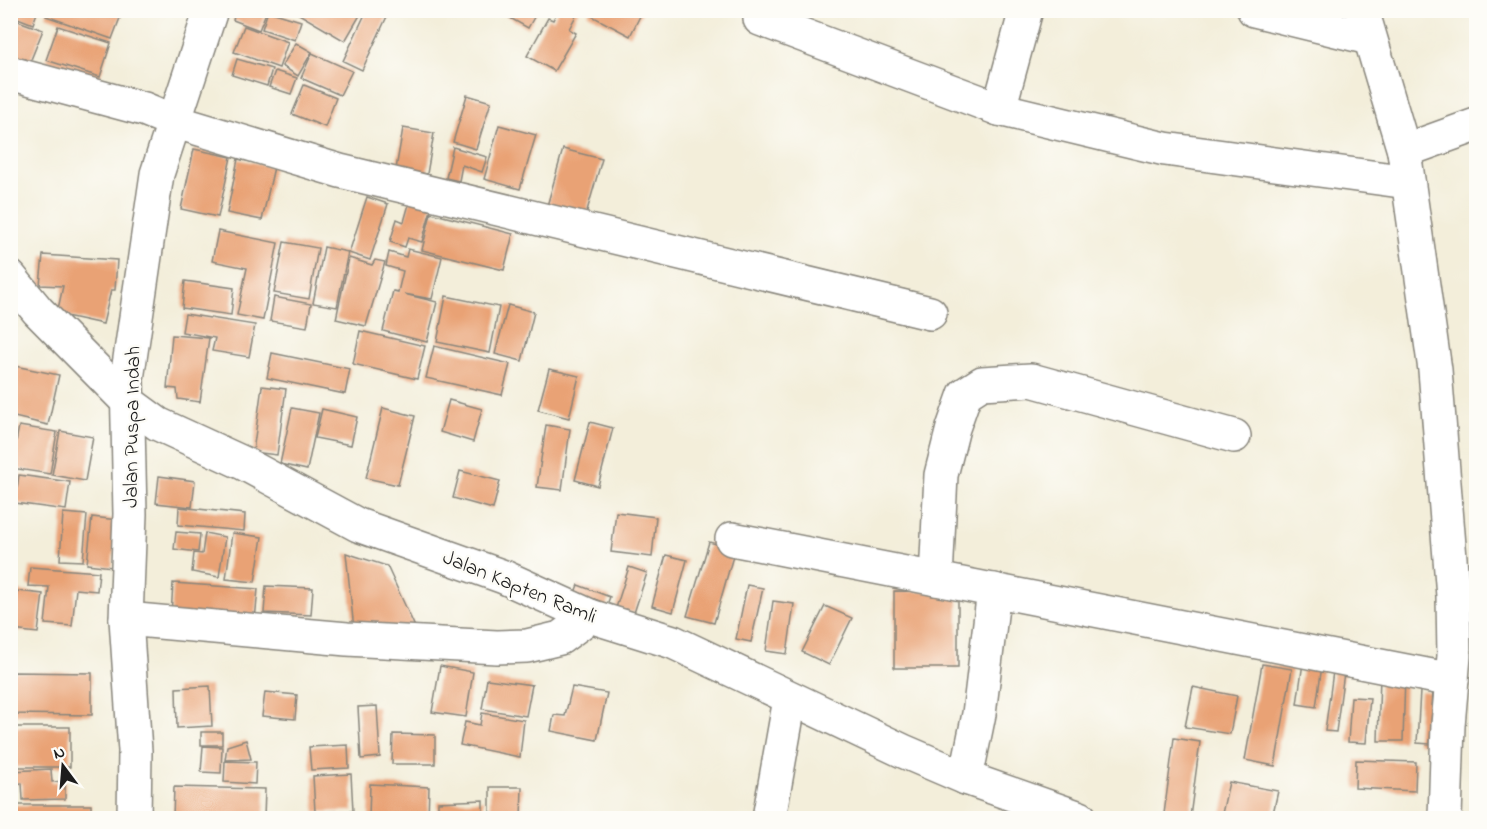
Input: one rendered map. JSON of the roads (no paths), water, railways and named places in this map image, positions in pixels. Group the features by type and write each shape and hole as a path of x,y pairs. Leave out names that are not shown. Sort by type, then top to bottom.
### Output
{"street":[{"name":"Jalan Puspa Indah","path":"134,819 135,751 126,619 130,514 128,402 135,317 157,174 211,10"},
{"path":"999,109 1026,10"},
{"path":"1254,10 1366,24 1406,167 1435,370 1453,596 1452,680 1445,819"},
{"path":"760,19 999,109 1165,149 1406,167 1476,125"},
{"path":"10,73 144,109 173,121 340,171 930,313"},
{"name":"Jalan Kapten Ramli","path":"10,277 38,311 128,402 158,424 243,463 358,525 504,577 590,616 673,642 790,699 966,778 1080,819"},
{"path":"936,579 941,475 952,428 965,394 982,382 1031,380 1234,436"},
{"path":"732,539 1452,680"},
{"path":"966,778 979,714 994,590"},
{"path":"126,619 347,639 497,647 527,646 560,638 590,616"},
{"path":"769,819 790,699"}]}
